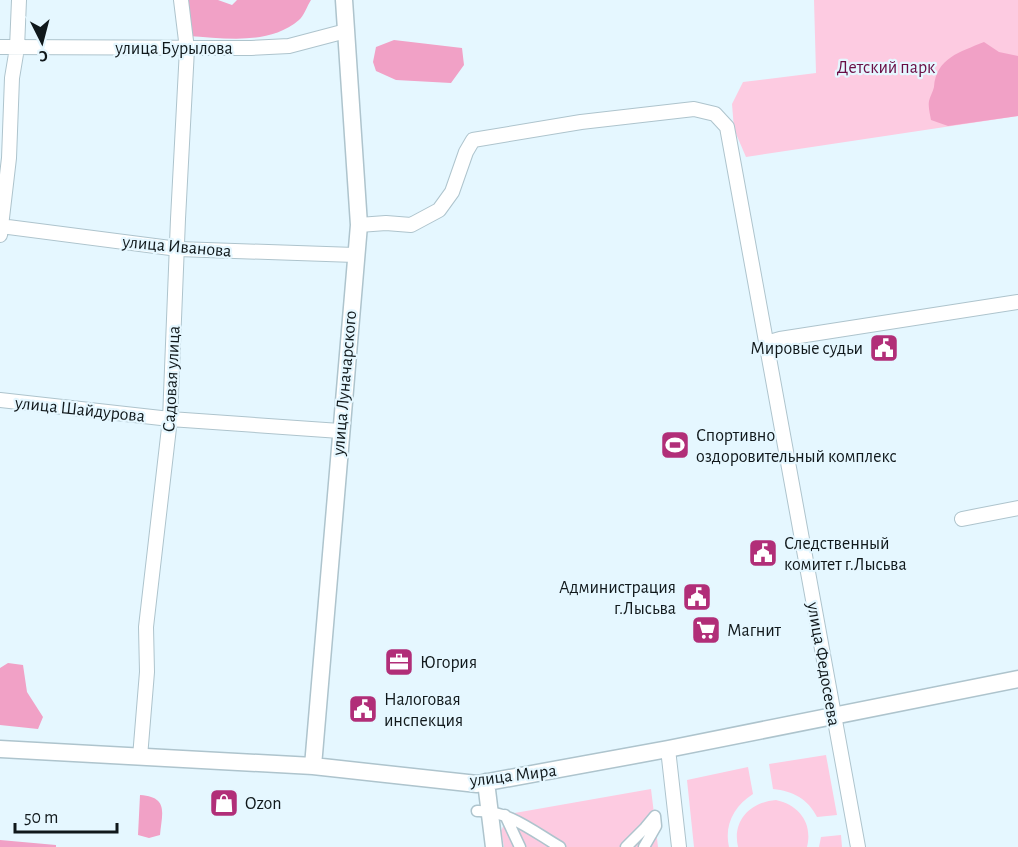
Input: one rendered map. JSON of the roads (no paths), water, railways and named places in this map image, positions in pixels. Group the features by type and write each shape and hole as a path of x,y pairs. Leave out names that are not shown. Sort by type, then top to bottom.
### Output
{"street":[{"path":"0,229 9,158 12,78 17,48 19,0"},
{"name":"Садовая улица","path":"140,757 147,672 146,627 170,419 187,49 181,0"},
{"name":"улица Луначарского","path":"313,766 358,225 344,0"},
{"name":"улица Бурылова","path":"0,47 187,49 289,46 346,31"},
{"name":"улица Федосеева","path":"358,225 386,223 411,225 439,210 452,192 466,152 473,140 581,122 694,109 715,114 727,127 858,847"},
{"name":"улица Иванова","path":"0,229 178,249 355,255"},
{"path":"766,343 1018,302"},
{"name":"улица Шайдурова","path":"0,400 170,419 340,431"},
{"path":"962,519 1018,507"},
{"name":"улица Мира","path":"0,749 313,766 477,784 834,717 1018,679"},
{"path":"668,749 679,847"},
{"path":"486,782 494,847"},
{"path":"490,812 520,847"},
{"path":"490,812 560,847"},
{"path":"626,847 655,816 656,826 644,847"}],"place":[{"name":"Мировые судьи","path":"884,348"},
{"name":"Спортивно оздоровительный комплекс","path":"675,445"},
{"name":"Следственный комитет г.Лысьва","path":"763,553"},
{"name":"Администрация г.Лысьва","path":"697,597"},
{"name":"Магнит","path":"706,630"},
{"name":"Югория","path":"399,662"},
{"name":"Налоговая инспекция","path":"363,709"},
{"name":"Ozon","path":"224,803"}],"park label":[{"name":"Детский парк","path":"886,67"}]}
